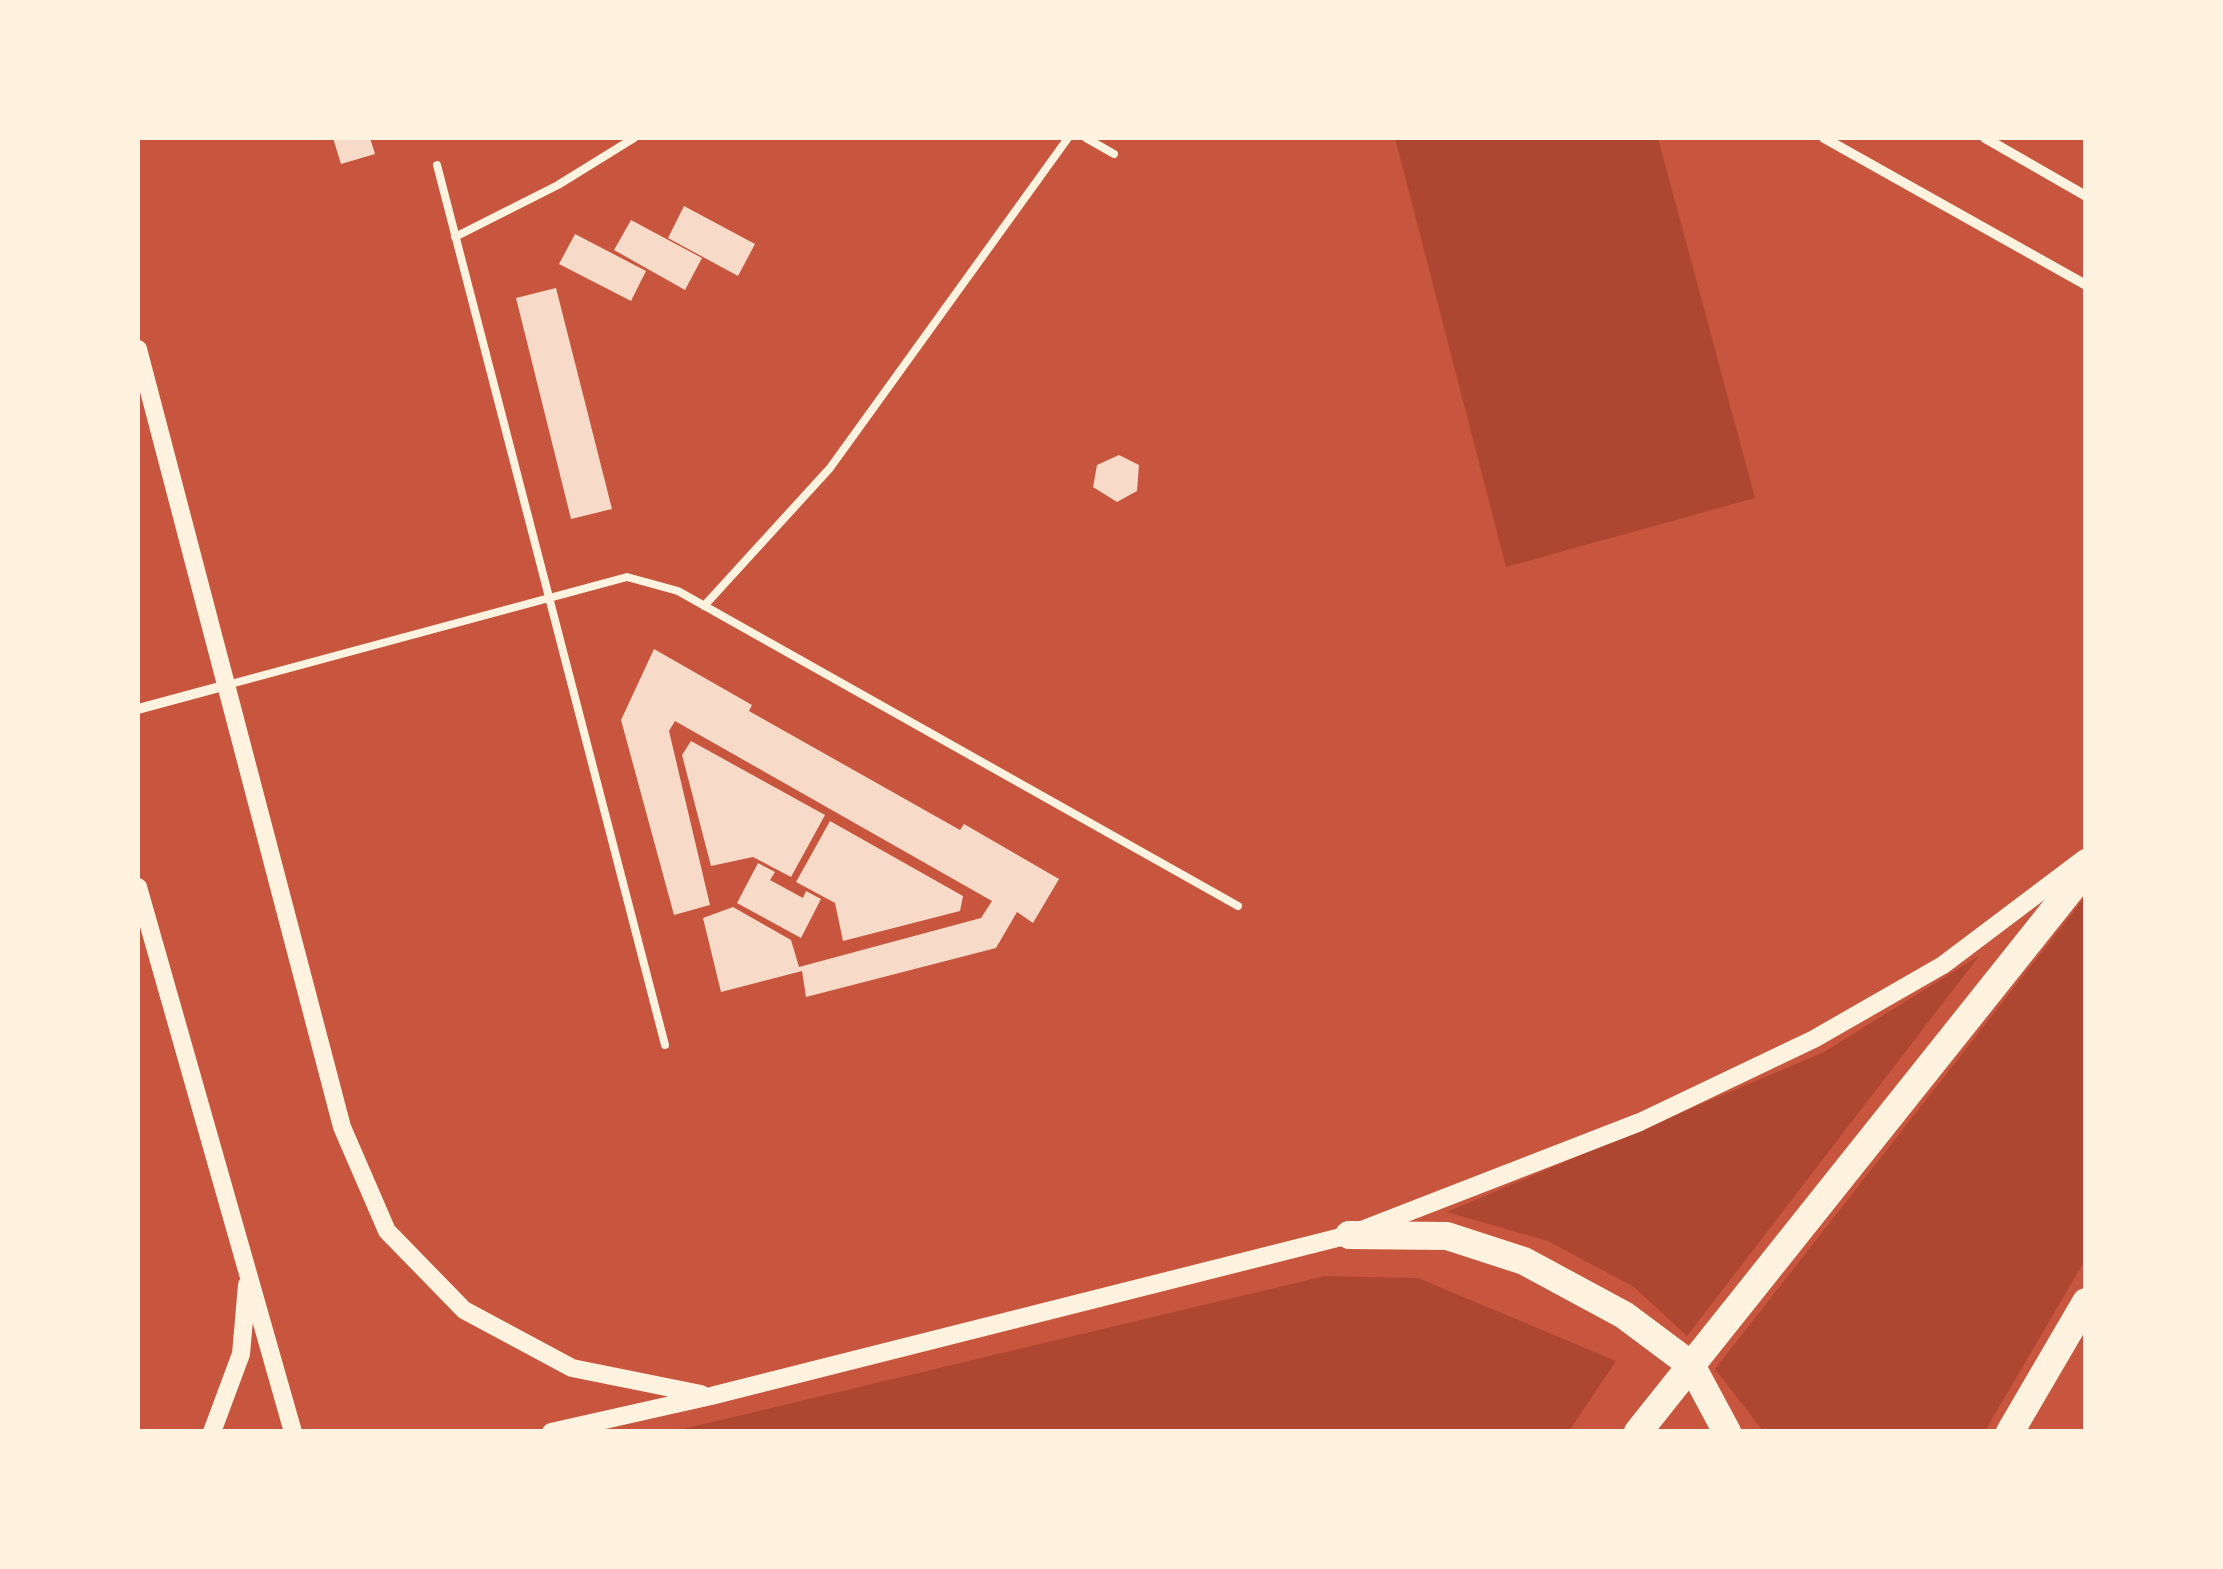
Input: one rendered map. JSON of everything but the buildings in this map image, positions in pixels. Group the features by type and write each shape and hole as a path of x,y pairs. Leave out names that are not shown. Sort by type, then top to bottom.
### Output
{"highway":[{"path":"1638,1432 2086,870"},
{"path":"1349,1235 1446,1236 1524,1261 1624,1315 1690,1364 1727,1432"},
{"path":"2010,1432 2086,1302"}],"street":[{"path":"1824,138 2086,285"},
{"path":"1986,138 2086,196"},
{"path":"138,350 342,1127 386,1231 464,1310 572,1368 712,1396"},
{"path":"138,708 227,685"},
{"path":"550,1432 712,1396 1349,1235 1640,1122 1814,1039 1942,965 2086,857"},
{"path":"138,887 293,1432"},
{"path":"212,1432 241,1354 248,1274"}],"lane":[{"path":"455,237 558,185 634,138"},
{"path":"704,606 830,468 1068,138"},
{"path":"1086,138 1114,154"},
{"path":"437,165 665,1045"},
{"path":"227,685 627,577 650,580 704,606 1238,906"}],"shaded area":[{"path":"1395,138 1658,138 1755,498 1506,567"},
{"path":"2085,897 2085,1260 1985,1431 1763,1431 1715,1369"},
{"path":"1979,956 1687,1336 1634,1287 1548,1241 1447,1212 1824,1052"},
{"path":"1325,1276 1418,1278 1616,1361 1569,1431 675,1431"}]}
